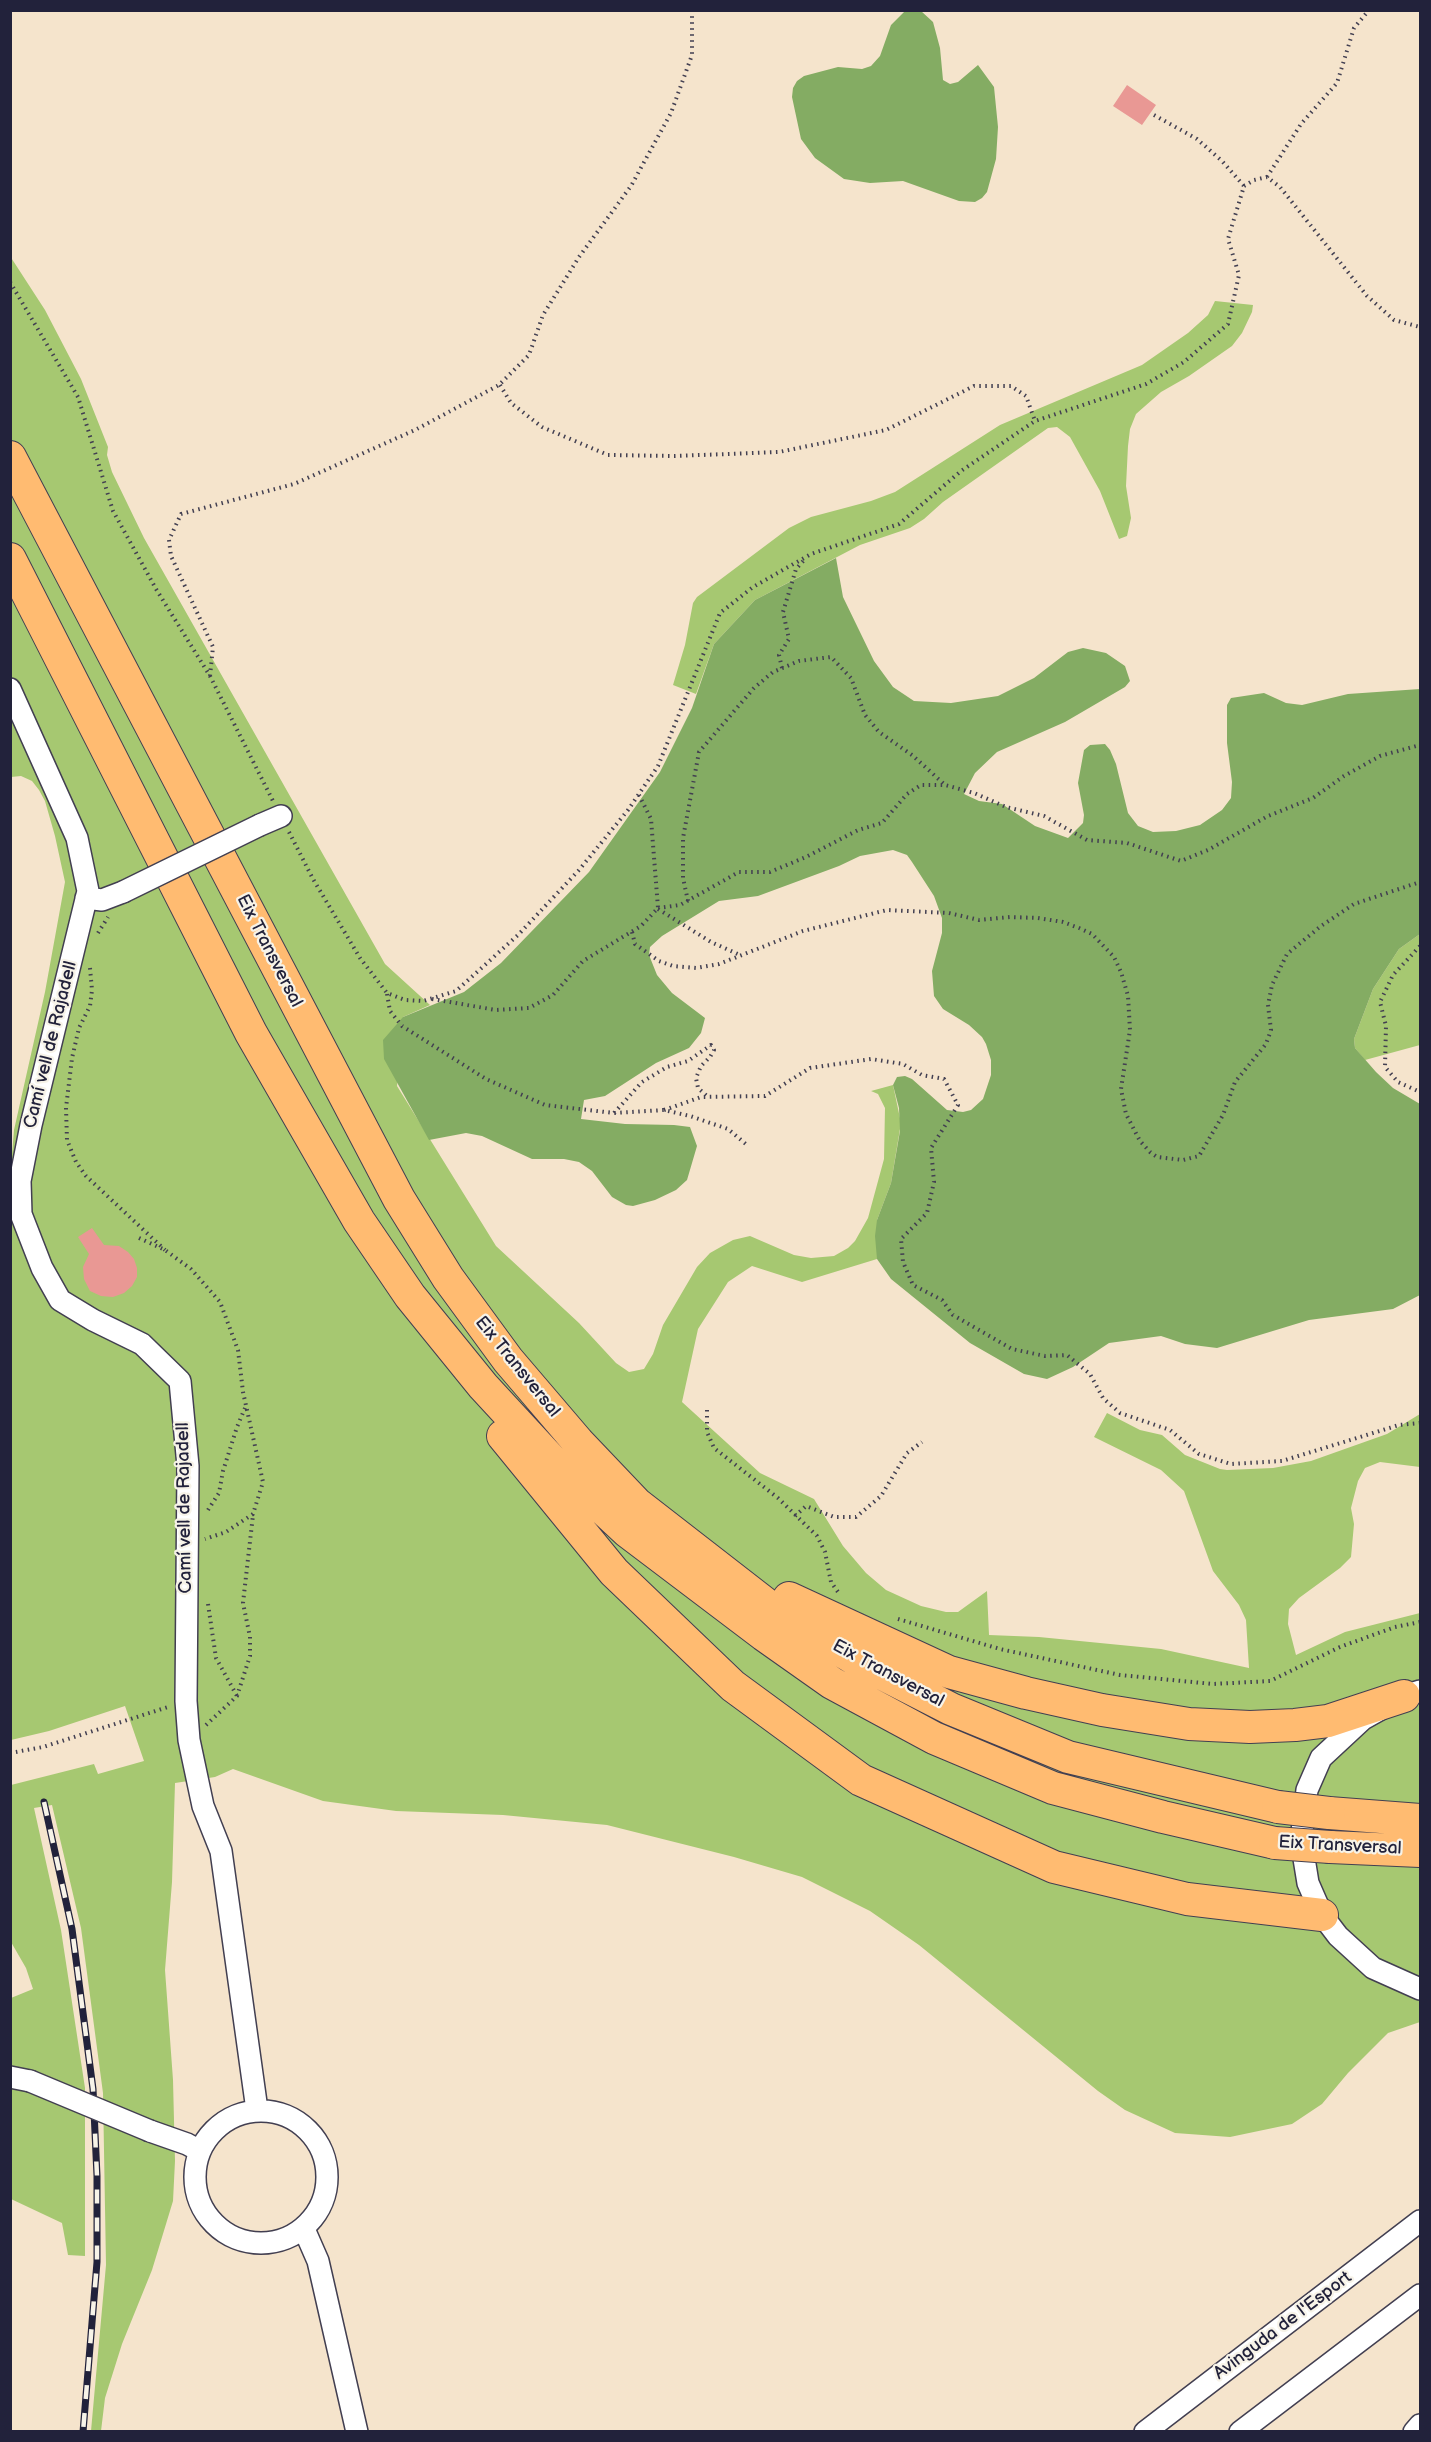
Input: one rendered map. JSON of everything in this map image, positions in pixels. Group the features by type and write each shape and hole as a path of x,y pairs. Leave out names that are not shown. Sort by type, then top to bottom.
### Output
{"highway":[{"name":"Eix Transversal","path":"10,457 399,1199 448,1278 508,1360 578,1442 637,1504 767,1605 863,1664 951,1709 1068,1757 1278,1807 1420,1820"},
{"name":"Eix Transversal","path":"10,559 252,1033 359,1221 410,1296 483,1386 555,1464 628,1532 764,1635 832,1683 934,1738 1053,1788 1275,1843 1420,1851"},
{"path":"410,1296 453,1376 614,1572 733,1686 861,1780 1054,1867 1187,1899 1322,1915"},
{"path":"637,1504 749,1578 804,1606 949,1672 1026,1693 1102,1710 1189,1724 1250,1727 1328,1721 1412,1693"}],"street":[{"name":"Camí vell de Rajadell","path":"10,689 77,838 88,891 94,899 31,1125 20,1181 21,1214 42,1268 60,1300 93,1320 142,1344 180,1381 188,1466 200,1545 186,1701 189,1740 203,1806 221,1851 257,2110"},
{"path":"94,899 123,892 281,816"},
{"path":"1412,1693 1362,1719 1321,1758 1307,1790 1301,1840 1308,1883 1322,1915 1338,1936 1373,1968 1420,1989"},
{"path":"20,2079 200,2151"},
{"path":"257,2110 277,2112 296,2120 311,2133 322,2149 327,2166 326,2192 315,2216 303,2229 290,2237 260,2244 226,2234 212,2222 201,2206 196,2188 195,2169 200,2151 209,2135 223,2122 239,2114 257,2110"},
{"name":"Avinguda de l'Esport","path":"1145,2432 1420,2221"},
{"path":"303,2229 318,2261 357,2432"},
{"path":"1240,2432 1420,2295"},
{"path":"1414,2432 1420,2425"}],"path":[{"path":"210,676 213,647 171,556 169,540 181,514 294,484 415,430 500,385 529,356 543,315 579,257 631,186 671,113 692,55 692,10"},
{"path":"387,993 405,1000 423,1001 456,991 518,935 579,870 639,794 658,766 720,613 753,587 811,554 899,524 961,471 1035,421 1146,384 1184,362 1228,324 1239,275 1228,239 1244,186 1254,180 1267,177 1301,124 1337,83 1354,28 1369,10"},
{"path":"1154,115 1197,139 1222,161 1244,186"},
{"path":"1267,177 1280,187 1297,207 1367,296 1395,320 1420,327"},
{"path":"10,282 78,397 112,511 156,589 210,676 313,879 360,958 387,993 390,1011 402,1026 486,1079 545,1105 614,1113 664,1110 701,1097 765,1096 810,1068 871,1059 903,1064 922,1075 944,1079 958,1105 932,1148 934,1182 927,1213 901,1239 903,1262 913,1286 942,1300 954,1316 1012,1349 1045,1356 1067,1355 1090,1374 1103,1398 1119,1413 1170,1430 1199,1454 1231,1464 1282,1461 1389,1428 1420,1423"},
{"path":"500,385 511,403 542,428 608,455 675,456 779,452 886,430 974,386 1011,386 1026,396 1035,421"},
{"path":"782,668 779,655 789,639 783,612 796,569 811,554"},
{"path":"688,901 683,878 683,838 699,752 754,688 773,672 799,661 831,657 850,678 865,714 879,732 912,755 945,785"},
{"path":"431,998 496,1011 529,1008 553,995 583,961 632,932 658,908 680,905 739,872 770,872 806,857 858,830 882,823 907,794 921,785 945,785 974,793 1006,807 1044,816 1087,840 1126,843 1181,861 1208,850 1268,816 1312,798 1344,776 1380,756 1420,745"},
{"path":"639,794 651,819 658,908"},
{"path":"632,932 635,944 659,962 696,968 712,966 765,948 794,934 887,910 949,913 979,920 1010,917 1038,918 1063,922 1079,928 1092,934 1114,957 1128,996 1130,1030 1121,1089 1126,1114 1140,1141 1150,1152 1157,1157 1183,1160 1199,1156 1223,1115 1235,1082 1266,1044 1271,1030 1268,1005 1272,985 1287,954 1321,926 1354,904 1420,882"},
{"path":"94,899 108,917 96,936"},
{"path":"658,908 711,942 742,955"},
{"path":"1420,946 1393,975 1380,1002 1386,1026 1385,1066 1398,1082 1420,1092"},
{"path":"89,958 92,998 79,1028 72,1058 66,1108 67,1140 76,1162 86,1176 165,1250 191,1269 220,1302 238,1350 246,1407 263,1482 253,1515 243,1603 250,1637 250,1656 237,1696 189,1740"},
{"path":"614,1113 642,1082 667,1067 688,1061 711,1045 714,1050 710,1058 701,1066 696,1078 698,1088 708,1097"},
{"path":"664,1110 728,1129 747,1145"},
{"path":"140,1238 165,1250"},
{"path":"208,1518 208,1507 219,1492 233,1438 246,1407"},
{"path":"708,1410 707,1432 714,1448 778,1498 817,1536 825,1552 831,1582 843,1598"},
{"path":"795,1516 806,1506 834,1517 856,1517 881,1496 907,1453 922,1442"},
{"path":"200,1545 253,1515"},
{"path":"200,1545 207,1528"},
{"path":"207,1595 216,1658 237,1696"},
{"path":"890,1616 1000,1649 1120,1675 1213,1684 1270,1681 1340,1647 1395,1627 1420,1622"},
{"path":"10,1753 43,1747 186,1701"}],"green space":[{"path":"906,10 921,11 933,22 940,48 943,80 950,84 958,82 978,65 994,87 998,127 996,159 987,192 975,202 959,201 903,181 870,183 844,179 815,158 801,139 792,97 797,81 804,76 838,67 862,69 871,66 880,56 891,25"},
{"path":"10,256 45,310 81,379 108,447 107,455 112,472 144,538 385,964 430,1005 403,1017 397,1086 496,1246 579,1323 616,1363 629,1372 644,1369 653,1354 663,1325 697,1267 710,1253 733,1240 750,1236 794,1255 811,1258 834,1256 855,1241 868,1218 884,1159 885,1108 878,1094 871,1091 893,1085 901,1123 891,1183 877,1220 877,1259 802,1282 752,1266 728,1282 698,1329 682,1402 760,1473 814,1499 843,1546 866,1573 886,1590 921,1606 946,1612 958,1612 987,1591 989,1635 1039,1637 1161,1649 1249,1668 1246,1620 1239,1605 1213,1571 1184,1491 1161,1470 1094,1437 1107,1413 1140,1430 1162,1435 1185,1455 1227,1470 1273,1468 1311,1461 1387,1434 1420,1414 1420,1467 1380,1462 1365,1468 1358,1481 1351,1508 1354,1524 1351,1557 1340,1568 1299,1598 1289,1609 1288,1624 1296,1655 1345,1632 1420,1613 1420,2022 1388,2033 1348,2073 1322,2104 1292,2124 1230,2137 1175,2133 1125,2110 1098,2091 919,1945 870,1911 802,1877 734,1857 607,1825 503,1815 396,1811 323,1801 233,1769 215,1777 175,1783 172,1882 165,1970 173,2080 175,2161 173,2201 152,2270 122,2344 105,2398 101,2431 91,2431 106,2265 103,2093 81,1928 52,1805 34,1808 61,1930 85,2088 85,2256 68,2255 62,2223 11,2199 11,1998 33,1989 26,1968 11,1942 11,1785 94,1764 98,1774 144,1761 125,1706 49,1731 11,1740 11,1166 14,1130 45,992 65,882 45,801 32,781 21,776 11,777"},
{"path":"1215,301 1253,305 1252,312 1242,333 1232,346 1161,392 1136,414 1130,429 1128,446 1126,486 1131,518 1127,536 1119,539 1100,491 1070,437 1057,427 1048,428 910,528 860,545 755,600 714,644 696,694 673,685 685,645 693,603 697,597 789,528 811,517 895,492 1000,425 1142,365 1188,333 1208,315"},
{"path":"836,558 843,597 874,661 893,687 914,701 951,703 998,696 1034,678 1068,652 1083,648 1106,653 1125,666 1130,681 1125,687 1065,722 997,752 975,773 964,794 979,801 1002,804 1035,826 1068,838 1083,823 1084,815 1078,783 1084,750 1090,745 1105,744 1110,750 1116,764 1128,813 1138,826 1153,832 1176,831 1200,825 1222,810 1231,798 1227,705 1231,698 1264,693 1286,703 1302,705 1348,694 1420,689 1420,934 1399,949 1373,989 1354,1039 1355,1048 1376,1072 1393,1088 1420,1104 1420,1295 1393,1309 1309,1320 1217,1348 1185,1344 1161,1336 1109,1343 1073,1367 1047,1379 1024,1374 970,1343 891,1279 877,1259 875,1236 877,1220 891,1183 900,1131 899,1108 893,1085 897,1077 905,1076 912,1079 947,1110 963,1112 971,1110 983,1099 991,1075 991,1060 982,1037 969,1025 943,1009 934,996 932,971 942,933 942,918 934,896 907,855 893,850 860,856 758,896 719,901 662,936 650,947 649,955 657,975 672,993 705,1018 701,1033 689,1048 656,1063 605,1096 584,1100 581,1119 690,1127 697,1146 687,1180 676,1190 655,1200 633,1206 626,1205 612,1197 592,1171 579,1162 564,1159 532,1159 482,1136 466,1133 429,1140 384,1059 383,1040 403,1017 464,992 501,963 589,872 660,772 692,708 714,644 755,600"},
{"path":"1420,934 1420,1045 1365,1060 1355,1048 1354,1039 1373,989 1399,949"}],"building":[{"path":"1127,85 1156,105 1142,125 1113,106"},
{"path":"92,1228 104,1245 119,1246 134,1259 137,1277 124,1293 113,1297 101,1296 90,1291 84,1279 83,1267 89,1254 78,1237"}],"railway":[{"path":"44,1802 72,1929 93,2089 97,2176 97,2262 83,2432"}]}
